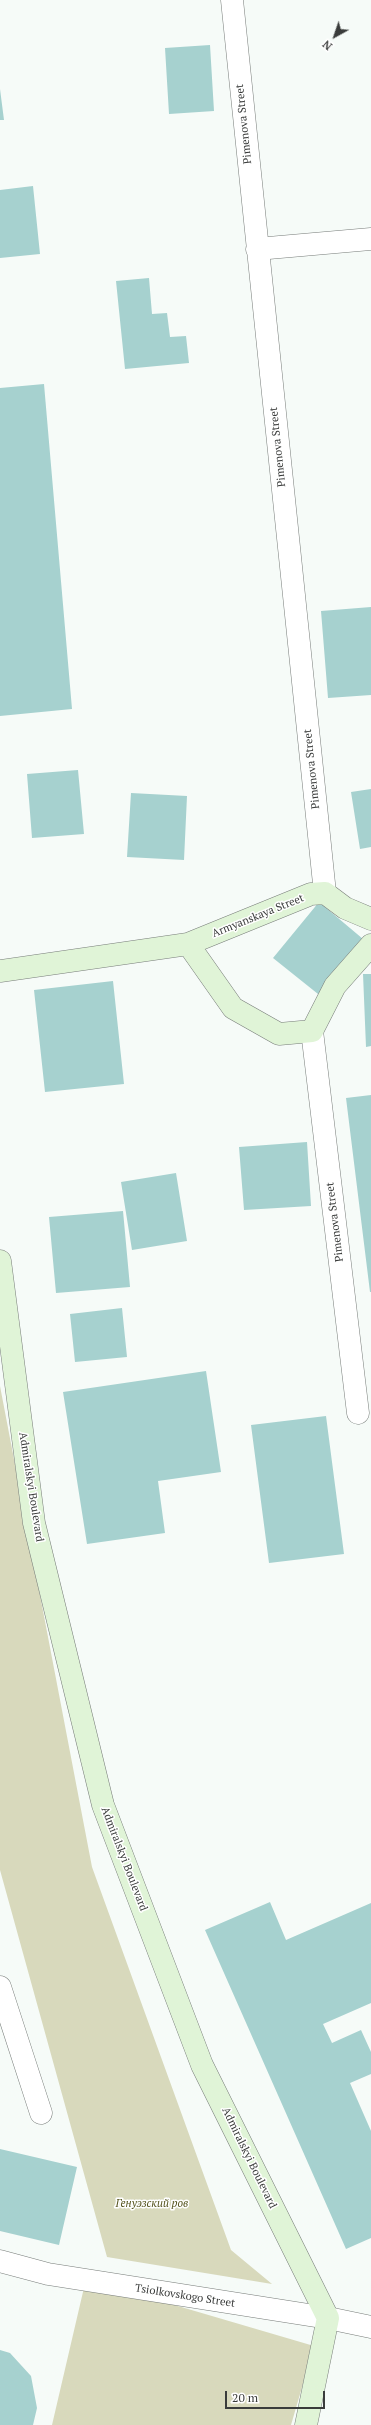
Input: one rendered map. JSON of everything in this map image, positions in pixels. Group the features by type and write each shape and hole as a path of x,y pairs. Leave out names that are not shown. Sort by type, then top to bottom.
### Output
{"street":[{"name":"Pimenova Street","path":"232,0 324,893"},
{"path":"257,249 371,239"},
{"path":"324,893 345,908 371,919"},
{"name":"Armyanskaya Street","path":"0,971 188,944 304,897 324,893"},
{"path":"188,944 233,1008 279,1034 312,1031 335,986 371,944"},
{"name":"Pimenova Street","path":"312,1031 358,1413"},
{"name":"Admiralskyi Boulevard","path":"0,1261 34,1523 103,1805 202,2065 328,2318"},
{"path":"0,1987 41,2113"},
{"name":"Tsiolkovskogo Street","path":"0,2261 48,2274 328,2318 371,2327"},
{"path":"306,2425 328,2318"}],"green space":[{"name":"Генуэзский ров","path":"0,1386 92,1867 231,2250 272,2284 107,2257 0,1870"},
{"path":"86,2279 314,2346 291,2425 52,2425"}],"building":[{"path":"210,45 214,111 169,114 165,48"},
{"path":"0,89 4,120 0,120"},
{"path":"33,186 40,254 0,258 0,190"},
{"path":"149,278 152,314 167,313 170,337 186,336 189,363 125,369 116,281"},
{"path":"44,384 72,709 0,716 0,388"},
{"path":"371,607 371,695 328,698 321,611"},
{"path":"78,770 84,834 32,838 27,774"},
{"path":"371,789 371,847 360,849 351,792"},
{"path":"131,793 187,796 184,860 127,857"},
{"path":"319,902 363,939 318,994 273,958"},
{"path":"363,974 371,974 371,1046 366,1047"},
{"path":"113,981 124,1084 45,1092 34,990"},
{"path":"371,1095 371,1292 370,1292 346,1098"},
{"path":"307,1142 311,1206 244,1210 239,1147"},
{"path":"176,1173 187,1241 132,1250 121,1182"},
{"path":"123,1211 130,1287 56,1293 49,1217"},
{"path":"122,1308 127,1357 75,1362 70,1314"},
{"path":"206,1371 221,1472 158,1481 165,1533 87,1544 63,1392"},
{"path":"326,1416 344,1554 269,1563 251,1425"},
{"path":"270,1902 286,1940 371,1903 371,2003 323,2024 332,2043 361,2030 371,2052 371,2074 350,2083 371,2131 371,2238 346,2249 205,1930"},
{"path":"0,2149 77,2167 59,2245 0,2231"},
{"path":"0,2350 10,2353 31,2376 37,2408 33,2425 0,2425"}]}
